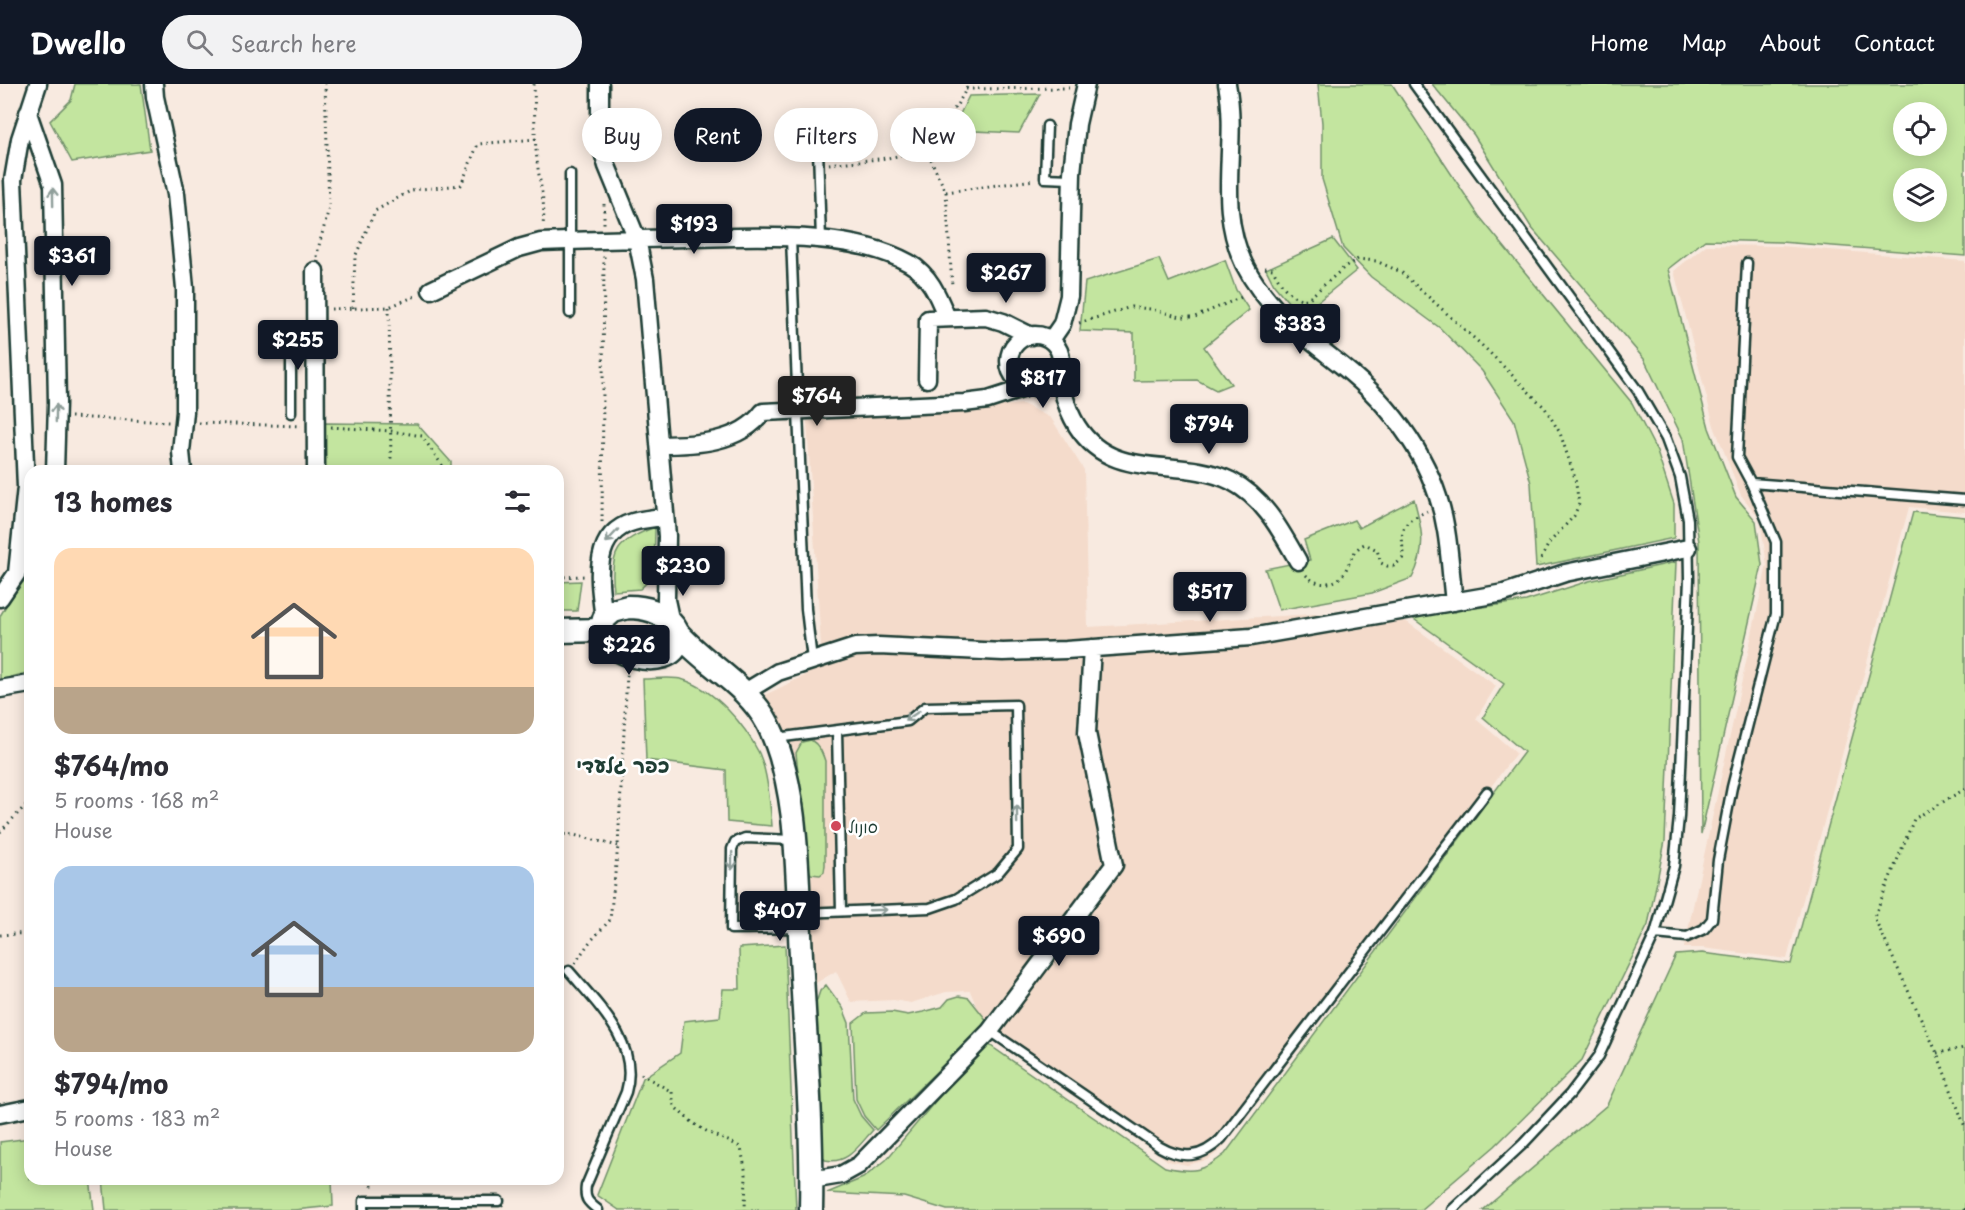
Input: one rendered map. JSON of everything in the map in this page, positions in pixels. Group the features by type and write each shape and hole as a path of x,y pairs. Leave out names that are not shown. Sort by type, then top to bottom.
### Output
{"street":[{"path":"25,465 13,194 16,160 38,84"},
{"path":"154,84 176,194 183,267 186,370 181,452 182,465"},
{"path":"600,84 602,149 637,239 645,279 665,517 666,600 678,643 674,650 662,657 637,656"},
{"path":"1227,84 1230,112 1228,201 1236,241 1249,272 1259,289 1280,315 1299,333 1355,376 1386,406 1418,450 1433,481 1446,529 1454,602"},
{"path":"1086,86 1077,124 1071,179 1070,290 1067,309 1055,334 1061,365 1062,391 1067,407 1081,432 1098,449 1108,455 1144,466 1198,470 1216,475 1245,490 1267,512 1298,561"},
{"path":"28,113 52,185 56,465"},
{"path":"431,290 519,248 542,242 741,237 791,238 872,248 910,263 928,279 951,318"},
{"path":"315,271 316,465"},
{"path":"972,317 987,322 1000,332 1009,346 1015,376 1024,384 1053,395 1067,407"},
{"path":"927,379 928,319 986,317 998,320 1031,336 1055,334"},
{"path":"981,401 1001,385 1008,373 1010,359 1017,343 1031,336"},
{"path":"659,445 715,440 744,429 763,412 981,401 1047,384 1054,379 1061,365"},
{"path":"665,517 621,526 606,541 601,553 600,576 603,625 609,642 637,656 685,664 725,675"},
{"path":"0,598 23,568 24,541"},
{"path":"745,692 778,672 855,647 879,646 1003,652 1251,637 1504,593 1565,573 1688,548"},
{"path":"603,625 609,613 634,607 652,599 666,576"},
{"path":"634,607 652,611 674,627 698,654 745,692 759,708 775,739 790,795 794,840 811,1210"},
{"path":"564,630 603,625"},
{"path":"811,1180 841,1175 859,1165 990,1031 1114,865 1087,733 1092,648"},
{"path":"0,689 24,685"},
{"path":"0,1114 24,1109"}],"lane":[{"path":"1414,84 1638,391 1666,439 1680,477 1688,520 1689,579 1680,817 1674,866 1655,934 1599,1056 1570,1094 1531,1135 1452,1210"},
{"path":"1047,126 1045,178 1071,179"},
{"path":"819,162 821,240"},
{"path":"570,174 570,313"},
{"path":"791,238 806,609 812,660"},
{"path":"1655,934 1687,937 1704,929 1712,919 1718,860 1732,787 1776,614 1776,542 1737,456 1747,263"},
{"path":"291,413 291,328 315,328"},
{"path":"1751,483 1965,500"},
{"path":"775,739 908,721 925,707 1016,705 1018,849 998,873 956,899 930,908 841,911 799,920 731,929 732,849 735,842 745,838 794,840"},
{"path":"837,731 841,911"},
{"path":"990,1031 1160,1147 1182,1156 1200,1154 1221,1139 1487,792"},
{"path":"569,971 615,1028 630,1067 630,1080 626,1092 586,1186 587,1201 598,1210"},
{"path":"364,1210 364,1201 499,1201"}],"path":[{"path":"315,271 318,247 326,225 329,206 325,84"},
{"path":"534,84 537,161 545,212 542,242"},
{"path":"955,108 968,84"},
{"path":"966,89 1086,86"},
{"path":"353,308 355,257 375,211 412,190 461,185 478,144 536,139"},
{"path":"819,165 890,155"},
{"path":"932,162 946,192 951,318"},
{"path":"946,192 1045,178"},
{"path":"601,553 604,197"},
{"path":"1249,272 1261,268 1273,269 1284,288 1301,300 1308,299 1346,266 1358,259 1376,261 1401,272 1495,357 1545,408 1560,433 1575,478 1579,504 1574,516 1549,543 1531,584"},
{"path":"1055,334 1131,307 1151,309 1181,317 1195,317 1259,289"},
{"path":"315,309 389,307 431,290"},
{"path":"389,307 391,463"},
{"path":"56,416 161,423 315,426 391,431 422,436 442,465"},
{"path":"1298,561 1303,572 1310,579 1323,584 1338,581 1346,573 1358,546 1365,543 1377,550 1381,563 1394,566 1403,558 1401,536 1408,522 1440,504"},
{"path":"564,577 600,576"},
{"path":"569,971 610,920 637,656"},
{"path":"1965,789 1914,819 1874,917 1937,1053 1965,1127"},
{"path":"0,832 24,807"},
{"path":"564,834 618,846"},
{"path":"0,935 24,933"},
{"path":"1937,1053 1965,1048"},
{"path":"630,1067 672,1092 674,1106 693,1123 741,1148 746,1174 745,1210"}],"shaded area":[{"path":"1706,245 1780,246 1965,261 1965,512 1909,507 1787,959 1703,948 1684,948 1767,565 1760,519 1741,495 1714,426 1674,271"},
{"path":"1023,404 1051,418 1084,470 1088,627 1382,610 1407,622 1496,686 1476,719 1516,753 1221,1150 1207,1160 1187,1165 1168,1161 990,1038 970,991 946,992 911,1003 894,1000 851,1002 836,971 816,983 801,871 792,765 785,730 763,696 806,675 821,647 807,421"}],"green space":[{"path":"75,84 141,84 150,150 72,162 50,121 71,100"},
{"path":"1318,84 1392,84 1479,216 1632,403 1657,452 1674,504 1674,538 1536,567 1531,483 1514,420 1482,371 1440,328 1371,277 1343,248 1322,179 1322,123"},
{"path":"1432,84 1965,84 1965,256 1780,242 1705,240 1668,269 1709,428 1736,497 1756,521 1762,565 1701,834 1699,542 1683,439 1644,359 1531,227 1474,135"},
{"path":"1040,94 1019,133 976,131 976,108 963,108 969,96"},
{"path":"1333,239 1357,270 1300,316 1274,285 1266,269"},
{"path":"1159,259 1169,282 1225,260 1236,290 1249,310 1204,347 1231,384 1216,390 1197,380 1134,381 1134,333 1080,331 1085,282"},
{"path":"325,423 417,424 451,462 451,465 325,465"},
{"path":"1414,499 1422,539 1420,558 1412,578 1372,593 1279,610 1265,569 1310,560 1304,540 1354,520 1359,528"},
{"path":"1913,512 1965,517 1965,1210 1483,1210 1607,1105 1676,955 1702,953 1791,964"},
{"path":"655,527 654,576 640,589 614,591 613,566 619,549 632,537"},
{"path":"1676,562 1665,841 1648,925 1582,1060 1495,1146 1420,1210 947,1210 904,1197 827,1193 863,1178 886,1160 985,1042 1165,1167 1197,1170 1217,1160 1225,1154 1524,752 1483,717 1504,684 1411,617 1526,601 1589,581"},
{"path":"24,581 24,674 0,680 0,616 17,587"},
{"path":"581,581 577,611 564,611 564,582"},
{"path":"675,678 696,685 718,700 737,720 753,742 765,770 772,826 727,822 726,770 646,760 643,679"},
{"path":"811,740 820,749 825,761 825,865 824,872 820,875 811,874 808,867 796,753 802,742"},
{"path":"785,945 796,1210 619,1210 597,1195 643,1078 680,1053 684,1021 720,1017 723,989 740,989 739,948"},
{"path":"826,985 843,1008 849,1023 853,1099 861,1116 873,1130 847,1157 833,1161 825,1160 820,1152 815,1006 820,991"},
{"path":"959,996 969,998 988,1022 876,1130 864,1116 856,1099 853,1023 866,1013 892,1012 908,1015 923,1012 942,1007 949,999"},
{"path":"24,1139 24,1185 91,1185 94,1210 0,1210 0,1142"},
{"path":"104,1185 332,1185 333,1206 294,1210 106,1210"}],"place":[{"name":"סונול","path":"836,826"}],"district":[{"name":"כפר גלעדי","path":"623,765"}]}
